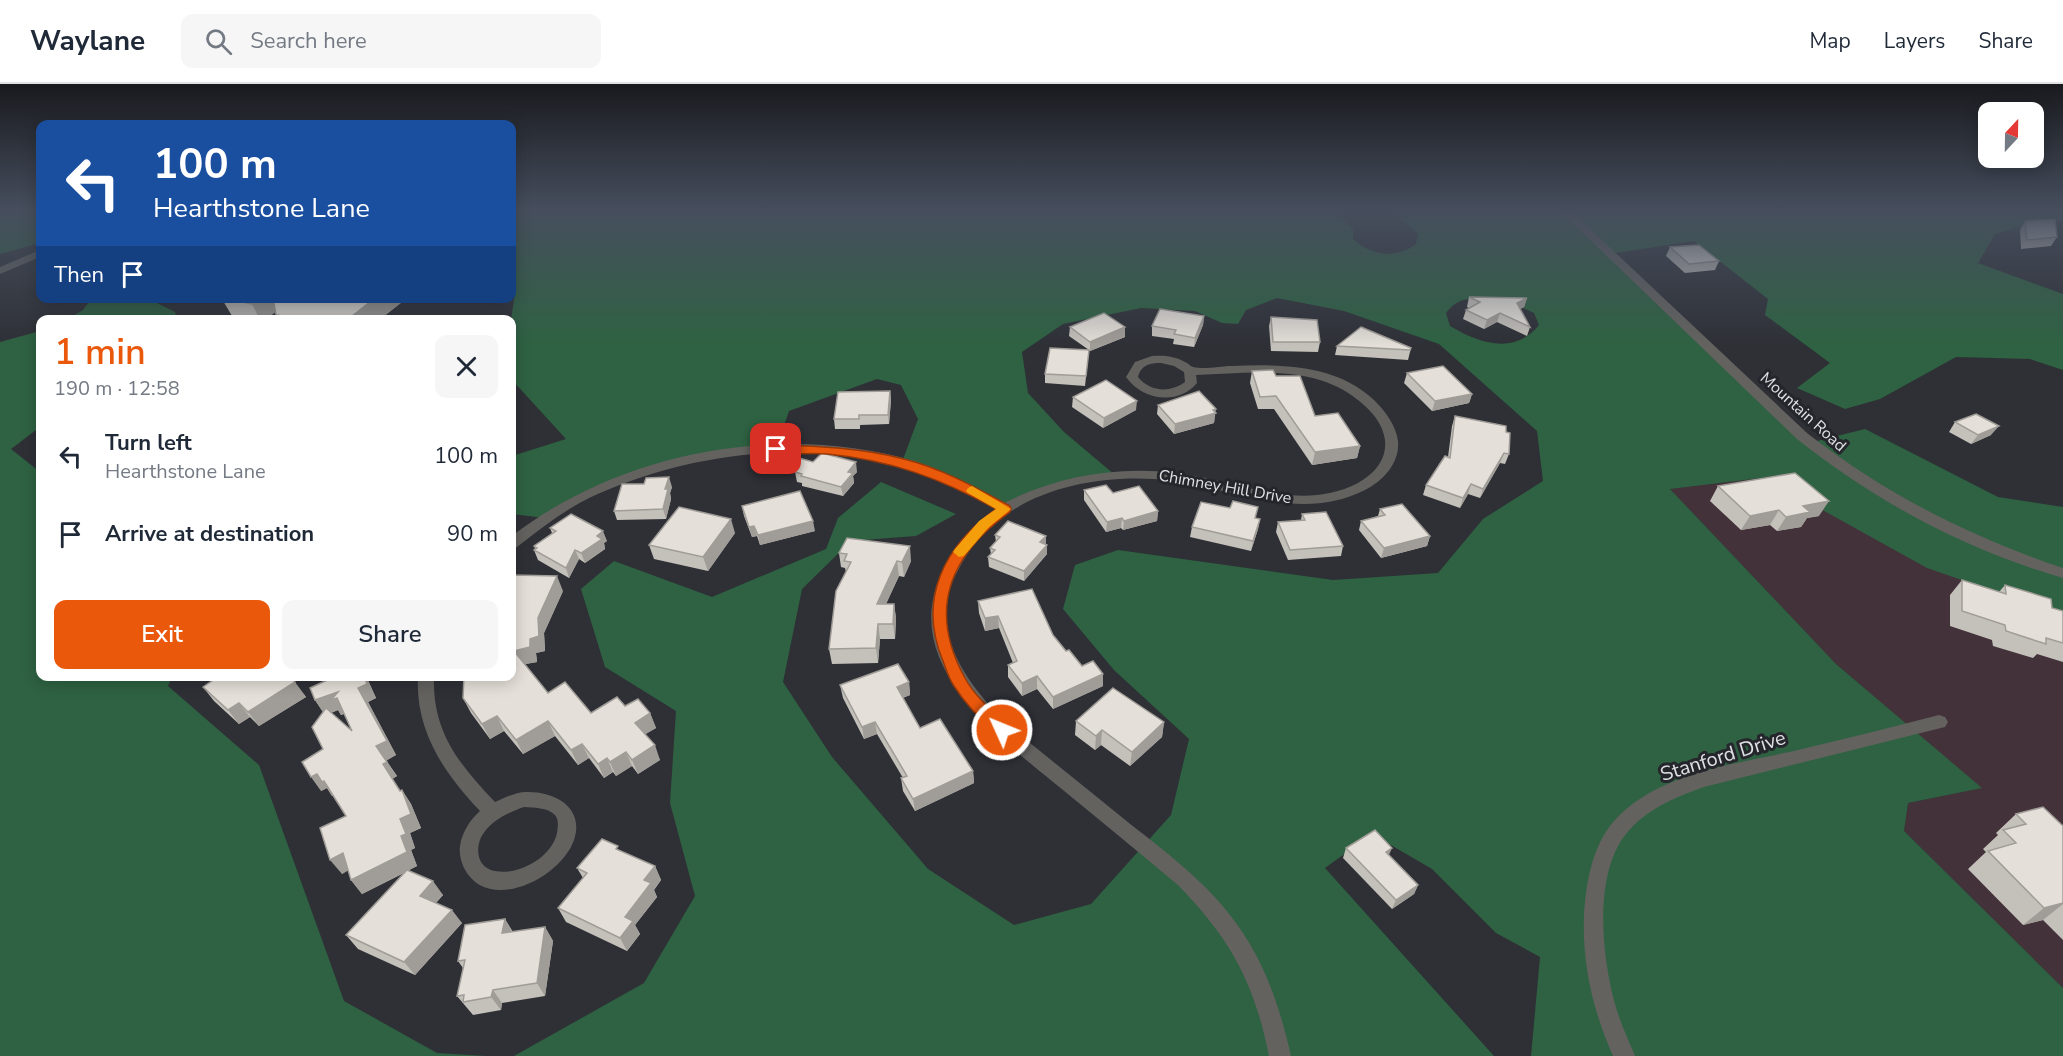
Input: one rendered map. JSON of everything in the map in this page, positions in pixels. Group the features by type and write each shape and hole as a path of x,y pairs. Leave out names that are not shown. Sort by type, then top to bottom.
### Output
{"street":[{"path":"0,271 35,255"},
{"name":"Mountain Road","path":"1612,255 1802,436 1835,464 1912,512 1949,530 2012,556 2063,573"},
{"name":"Chimney Hill Drive","path":"1190,371 1275,367 1308,373 1339,383 1365,399 1384,420 1392,442 1386,464 1379,474 1361,486 1338,496 1319,499 1279,500 1178,477 1147,474 1115,475 1054,486 1005,509 984,524 967,542 953,562 944,584 939,608 940,632 946,657 977,706 1002,730 1186,880 1211,904 1232,934 1266,995 1280,1056"},
{"path":"516,540 545,518 583,496 625,478 684,461 748,450 826,450 902,462 969,489 1005,509"},
{"path":"426,681 428,716 441,747 461,780 493,812"},
{"name":"Stanford Drive","path":"1624,1056 1601,996 1594,950 1594,910 1600,869 1611,840 1627,819 1651,802 1685,787 1724,775 1939,723"},
{"path":"524,799 553,802 563,810 568,821 568,834 562,848 552,861 537,872 504,882 488,880 476,873 469,863 467,850 480,823 493,812 524,799"}],"shaded area":[{"path":"1778,476 2054,612 2063,619 2063,988 1904,831 1908,803 1981,788 1836,664 1670,489"}],"green space":[{"path":"516,255 1610,255 1809,443 1865,429 1998,497 2063,507 2063,619 2054,612 1927,568 1808,502 1778,476 1670,489 1836,664 1982,788 1908,803 1904,831 2063,988 2063,1056 1531,1056 1540,957 1496,933 1432,869 1372,834 1325,868 1494,1056 514,1056 644,983 695,896 670,803 676,711 605,667 581,589 614,561 712,597 826,549 838,518 881,482 956,514 916,536 851,541 802,589 783,682 832,757 928,869 1014,925 1091,904 1171,815 1189,739 1114,670 1063,609 1075,565 1118,550 1333,580 1438,573 1483,519 1543,481 1537,431 1439,344 1344,311 1277,298 1246,310 1238,324 1222,323 1195,311 1141,308 1063,324 1022,352 1028,393 1064,432 1115,475 1084,479 1005,509 902,462 918,419 901,385 877,379 789,411 776,449 748,450 625,478 545,518 516,514 516,455 566,439 516,384 516,315 512,315 514,303 516,303","holes":["1474,298 1506,300 1534,313 1539,325 1530,334 1508,343 1485,342 1473,338 1450,326 1446,313 1456,303"]},
{"path":"1712,255 1982,255 1978,263 2063,294 2063,370 2030,359 1956,357 1880,399 1845,409 1797,388 1830,363 1765,315 1768,299"},
{"path":"88,303 157,303 175,312 176,315 75,315 83,310"},
{"path":"36,332 36,430 11,449 36,469 36,681 170,681 168,686 259,765 344,1001 437,1053 486,1056 0,1056 0,342"}],"building":[{"path":"1679,255 1712,255 1719,261 1689,264"},
{"path":"1469,297 1527,298 1517,303 1530,327 1500,313 1487,320 1466,310 1480,302"},
{"path":"274,303 369,303 353,315 276,315"},
{"path":"1160,309 1204,316 1195,338 1174,334 1176,330 1152,326"},
{"path":"1104,313 1125,327 1090,342 1070,327"},
{"path":"1271,317 1317,320 1320,342 1273,342"},
{"path":"1361,327 1411,348 1410,350 1337,346"},
{"path":"1050,348 1089,350 1086,376 1045,374"},
{"path":"1443,366 1472,394 1435,401 1407,373"},
{"path":"1273,370 1276,376 1300,376 1315,416 1338,413 1360,446 1315,452 1276,396 1260,397 1252,371"},
{"path":"1106,380 1137,401 1104,418 1073,397"},
{"path":"890,391 888,415 859,415 859,419 834,419 838,392"},
{"path":"1199,391 1216,409 1213,410 1216,413 1175,424 1158,405"},
{"path":"1976,414 1999,426 1978,435 1955,422"},
{"path":"1455,416 1506,426 1506,432 1510,433 1509,454 1504,453 1483,489 1471,484 1463,498 1426,485 1445,456 1450,458"},
{"path":"822,453 856,462 848,472 853,473 841,487 801,476 802,474 795,472 799,458 813,462"},
{"path":"1795,473 1829,501 1803,506 1810,512 1786,517 1779,510 1750,516 1718,486"},
{"path":"669,477 663,509 614,511 622,484 644,484 646,478"},
{"path":"1106,485 1113,493 1139,486 1158,511 1124,521 1122,518 1107,522 1084,490"},
{"path":"800,491 813,521 758,535 754,526 749,527 742,506"},
{"path":"1233,501 1258,507 1255,518 1260,519 1253,541 1192,527 1201,502 1230,508"},
{"path":"1402,504 1430,536 1384,548 1361,521 1385,515 1380,509"},
{"path":"679,507 731,519 703,557 649,545"},
{"path":"1326,512 1343,546 1290,550 1278,522 1305,520 1302,514"},
{"path":"571,514 603,531 597,536 602,539 581,553 575,550 566,568 534,550 537,548 534,546 556,531 550,528"},
{"path":"1008,521 1046,536 1040,542 1047,545 1024,571 988,557 995,550 990,548 1000,537 995,535"},
{"path":"847,538 910,546 902,562 897,561 877,604 894,604 893,624 878,624 876,648 829,649 836,591 851,562 844,561 847,554 839,553"},
{"path":"516,575 557,576 538,618 539,636 530,639 530,647 516,650"},
{"path":"1962,580 2006,594 2005,585 2051,599 2052,608 2063,611 2063,643 2046,638 2046,644 2006,631 2005,625 1962,611"},
{"path":"1032,589 1053,635 1066,651 1069,650 1082,666 1093,661 1103,674 1053,697 1037,676 1022,683 1008,665 1017,661 998,616 985,618 978,601"},
{"path":"516,653 548,693 565,682 591,713 617,697 625,706 638,699 650,713 635,723 655,745 632,760 626,752 610,762 607,758 598,764 582,744 571,750 548,721 516,740 497,716 482,724 463,698 464,681 516,681"},
{"path":"898,664 909,682 897,687 920,728 940,719 973,771 913,799 901,778 907,776 875,722 862,727 840,685"},
{"path":"212,681 295,682 248,712 239,703 228,710 203,687"},
{"path":"325,681 366,681 367,684 358,688 387,741 376,746 387,762 383,764 400,791 402,790 411,814 400,819 406,834 401,836 407,852 351,880 343,853 330,860 320,828 346,816 324,781 322,782 317,774 311,777 302,762 323,749 312,727 326,708 352,731 337,698 331,700 338,692 315,700 310,688"},
{"path":"1113,688 1164,722 1132,752 1102,730 1096,736 1076,721"},
{"path":"2043,807 2063,826 2063,903 2044,908 1988,851 2016,843 2003,830 2026,824 2016,814"},
{"path":"1375,830 1392,848 1386,852 1418,885 1396,900 1346,848"},
{"path":"602,839 618,846 616,849 655,866 644,880 651,883 625,917 633,921 620,938 558,908 587,873 577,868"},
{"path":"407,870 433,881 420,896 452,910 404,962 346,935"},
{"path":"505,919 502,933 545,927 537,983 493,990 491,997 463,1002 464,995 457,996 465,960 458,961 465,925"}],"slow traffic":[{"path":"959,552 984,524 1005,509 972,491"}],"route":[{"path":"776,449 826,450 902,462 969,489 1005,509 984,524 953,562 944,584 939,608 940,632 946,657 959,682 977,706 1002,730"}]}
